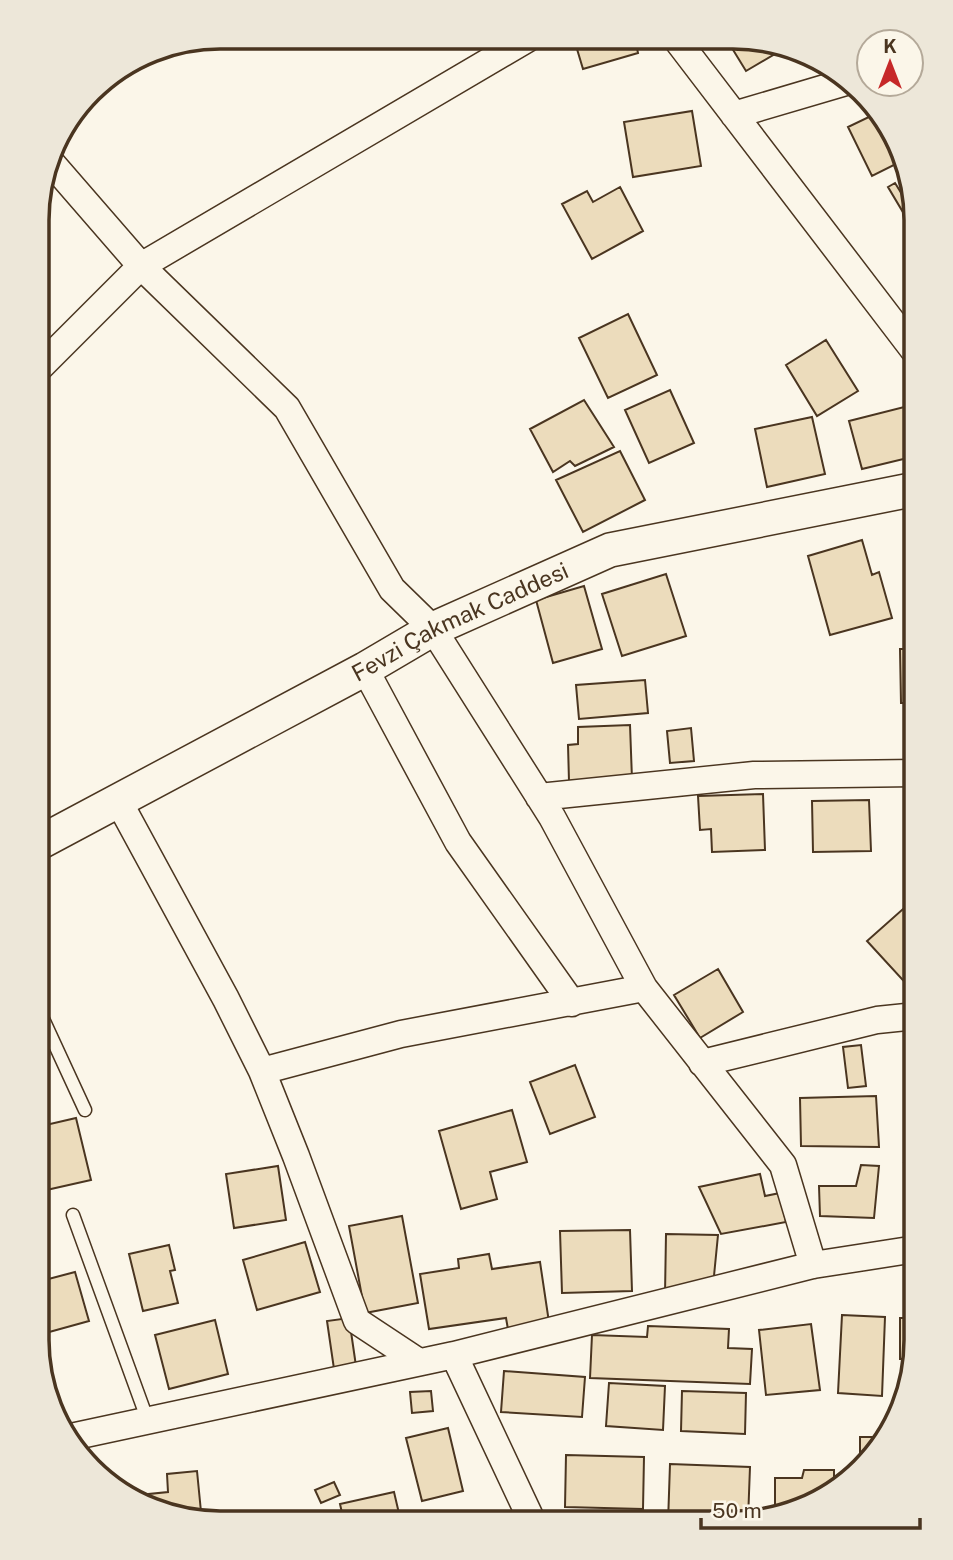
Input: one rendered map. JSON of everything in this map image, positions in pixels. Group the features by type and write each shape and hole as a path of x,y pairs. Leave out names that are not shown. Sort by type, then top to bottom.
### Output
{"street":[{"path":"49,358 141,266 510,49"},
{"path":"684,49 904,337"},
{"path":"734,115 837,84"},
{"path":"57,169 141,266 287,408 393,589 433,629 552,817 644,988 783,1165 813,1265"},
{"name":"Fevzi Çakmak Caddesi","path":"49,838 365,669 433,629 610,550 904,491"},
{"path":"365,669 458,842 572,1003"},
{"path":"539,797 754,775 904,773"},
{"path":"119,802 262,1071 357,1321 419,1362"},
{"path":"262,1071 401,1034 644,988"},
{"path":"702,1063 877,1020 904,1017"},
{"path":"78,1435 454,1355 813,1265 904,1250"},
{"path":"454,1355 527,1511"}],"lane":[{"path":"49,1032 85,1110"},
{"path":"73,1215 148,1421"}],"building":[{"path":"577,49 637,49 638,53 583,69"},
{"path":"733,49 774,54 746,71"},
{"path":"692,111 701,166 633,177 624,122"},
{"path":"869,117 895,165 872,176 848,127"},
{"path":"895,183 902,195 904,213 888,187"},
{"path":"620,187 643,231 592,259 562,204 587,191 593,202"},
{"path":"628,314 657,375 608,398 579,338"},
{"path":"826,340 858,391 817,416 786,365"},
{"path":"670,390 694,443 649,463 625,410"},
{"path":"584,400 614,447 575,466 570,461 553,472 530,429"},
{"path":"904,407 904,459 862,469 849,421"},
{"path":"812,417 825,474 767,487 755,429"},
{"path":"620,451 645,500 583,532 556,480"},
{"path":"862,540 872,575 879,572 892,618 830,635 808,556"},
{"path":"666,574 686,636 622,656 602,594"},
{"path":"584,586 602,649 553,663 536,600"},
{"path":"900,649 904,649 904,703 901,703"},
{"path":"645,680 648,713 579,719 576,685"},
{"path":"630,725 632,779 569,781 568,745 578,744 578,727"},
{"path":"691,728 694,761 670,763 667,731"},
{"path":"763,794 765,850 712,852 711,829 700,830 698,796"},
{"path":"869,800 871,851 813,852 812,801"},
{"path":"904,908 904,981 867,941"},
{"path":"718,969 743,1012 700,1038 674,995"},
{"path":"861,1045 866,1086 848,1088 843,1047"},
{"path":"575,1065 595,1117 550,1134 530,1082"},
{"path":"876,1096 879,1147 801,1146 800,1098"},
{"path":"512,1110 527,1162 490,1172 497,1199 461,1209 439,1131"},
{"path":"76,1118 91,1180 49,1189 49,1124"},
{"path":"861,1165 879,1166 874,1218 820,1216 819,1186 856,1186"},
{"path":"278,1166 286,1220 234,1228 226,1174"},
{"path":"760,1174 765,1196 780,1193 786,1222 721,1234 699,1187"},
{"path":"402,1216 418,1303 365,1313 349,1226"},
{"path":"630,1230 632,1291 562,1293 560,1231"},
{"path":"666,1234 718,1235 713,1286 665,1294"},
{"path":"305,1242 320,1292 257,1310 243,1260"},
{"path":"169,1245 175,1270 170,1271 178,1303 143,1311 129,1254"},
{"path":"489,1254 492,1269 540,1262 550,1329 509,1335 506,1318 429,1329 420,1274 459,1268 458,1259"},
{"path":"75,1272 89,1321 49,1332 49,1279"},
{"path":"842,1315 885,1317 882,1396 838,1393"},
{"path":"349,1318 356,1366 334,1369 327,1321"},
{"path":"900,1318 904,1318 904,1351 903,1359 900,1359"},
{"path":"215,1320 228,1374 169,1389 155,1335"},
{"path":"811,1324 820,1390 766,1395 759,1330"},
{"path":"648,1326 729,1329 728,1348 752,1349 750,1384 590,1378 592,1335 647,1337"},
{"path":"504,1371 585,1377 582,1417 501,1412"},
{"path":"609,1383 665,1386 663,1430 606,1426"},
{"path":"431,1391 433,1411 412,1413 410,1392"},
{"path":"682,1391 746,1393 745,1434 681,1431"},
{"path":"448,1428 463,1491 422,1501 406,1438"},
{"path":"860,1437 874,1437 869,1444 860,1454"},
{"path":"566,1455 644,1457 643,1509 565,1507"},
{"path":"670,1464 750,1467 748,1510 668,1511"},
{"path":"804,1470 834,1470 834,1476 837,1476 798,1498 775,1506 775,1478 802,1478"},
{"path":"197,1471 201,1510 176,1505 147,1494 168,1492 167,1474"},
{"path":"334,1482 340,1495 321,1503 315,1490"},
{"path":"394,1492 398,1511 342,1511 340,1504"}]}
